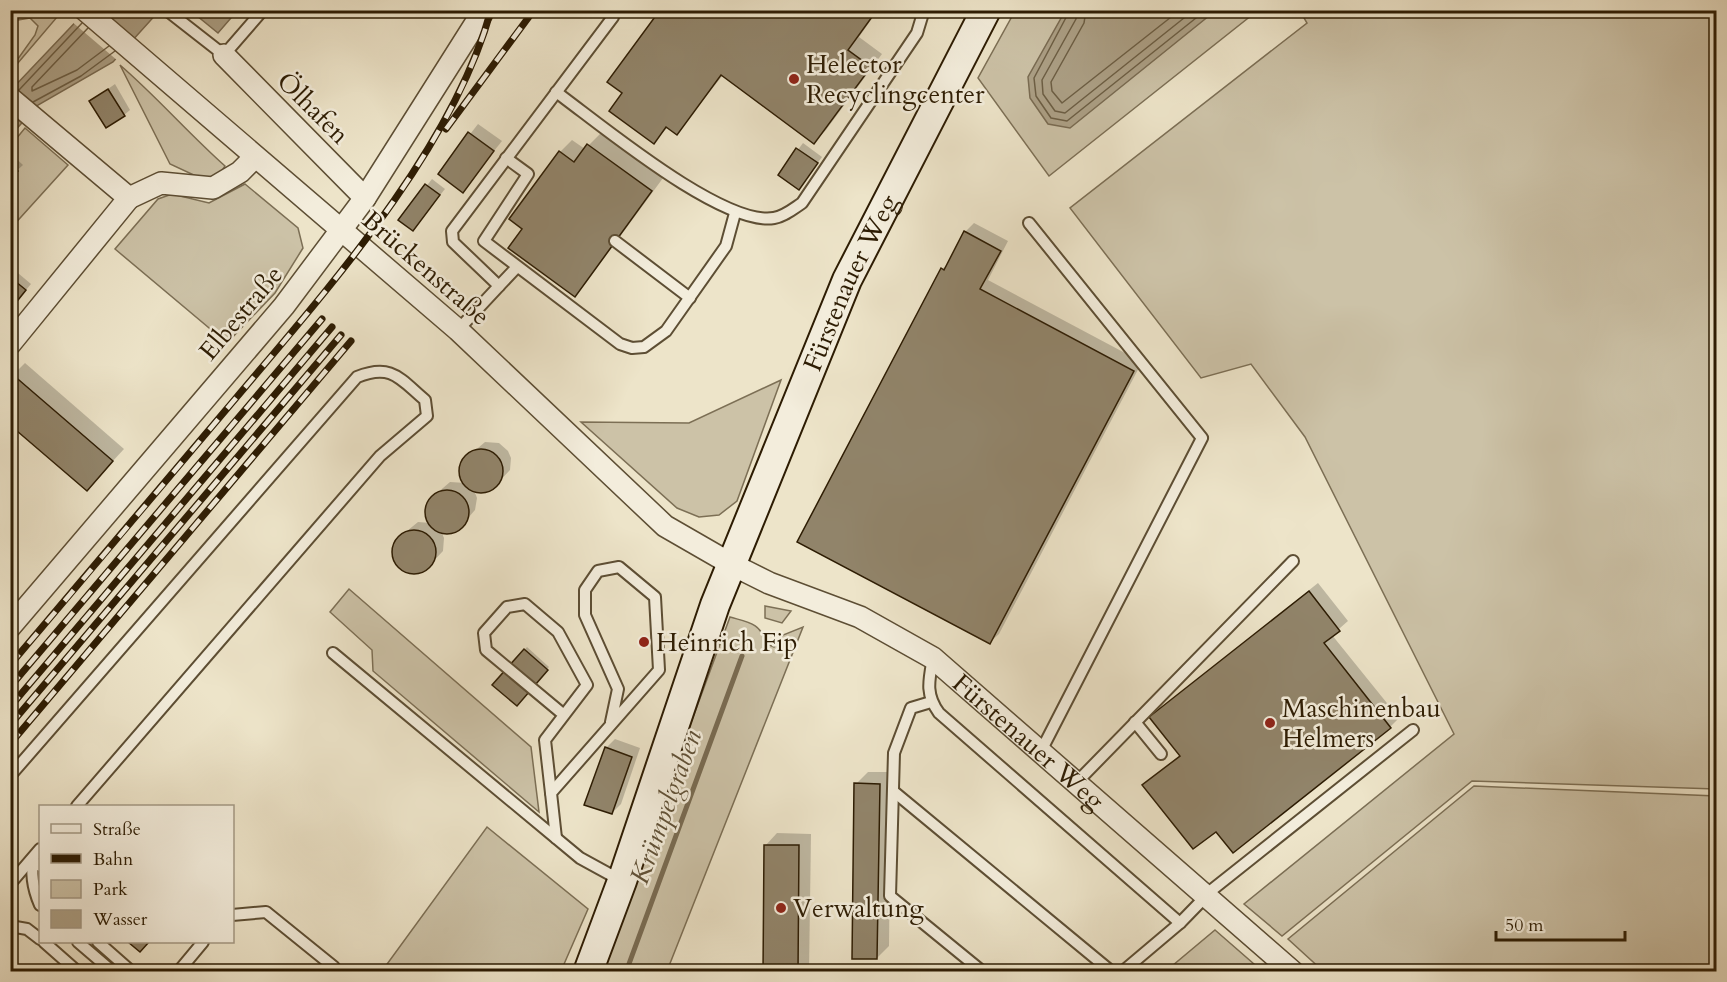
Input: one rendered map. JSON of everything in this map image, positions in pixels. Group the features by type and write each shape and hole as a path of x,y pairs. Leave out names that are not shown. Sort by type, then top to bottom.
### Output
{"street":[{"name":"Brückenstraße","path":"85,10 458,330 665,526 731,564"},
{"name":"Elbestraße","path":"10,627 284,306 365,198 484,10"},
{"name":"Fürstenauer Weg","path":"588,972 622,881 731,564 847,280 986,10"},
{"name":"Ölhafen","path":"224,55 365,198"},
{"path":"10,99 129,198"},
{"path":"10,344 129,198 161,183 213,188 240,172 255,157"},
{"name":"Fürstenauer Weg","path":"731,564 769,583 860,617 933,658 1293,972"}],"lane":[{"path":"224,55 263,10"},
{"path":"499,286 453,242 452,231 613,17 614,10"},
{"name":"Ölhafen","path":"169,12 224,55"},
{"path":"556,92 695,193 735,213 773,218 789,213 802,203 917,33 923,12"},
{"path":"506,158 528,174 484,241 516,268 620,344 632,348 644,347 656,340 690,298 726,246 735,213"},
{"path":"1029,223 1202,438 1041,751"},
{"path":"615,241 690,298"},
{"path":"458,330 516,268"},
{"path":"10,776 357,377 375,369 390,371 425,400 427,416 380,456 79,805"},
{"path":"1077,783 1293,561"},
{"path":"551,794 611,722 659,670 655,597 619,567 598,571 585,590 585,615 618,688 611,722"},
{"path":"556,838 545,740 587,685 558,632 525,604 507,607 484,633 486,650 564,715"},
{"path":"333,653 580,858 622,881"},
{"path":"933,658 928,690 931,702 939,713 1180,923"},
{"path":"931,702 911,708 894,753 890,897 983,972"},
{"path":"1135,722 1161,754"},
{"path":"1122,972 1180,923 1206,896 1413,730"},
{"path":"893,791 1112,972"},
{"path":"10,884 39,859"},
{"path":"39,859 31,868 34,891 39,903"},
{"path":"234,915 266,912 333,967 334,972"},
{"path":"10,926 27,929 39,938"},
{"path":"45,943 78,972"},
{"path":"79,943 113,972"},
{"path":"99,943 132,972"},
{"path":"178,972 202,943"}],"green space":[{"path":"11,10 51,11 58,16 17,64 15,63 35,35 38,26 30,18 18,20 11,26"},
{"path":"1015,11 1257,11 1049,176 978,78"},
{"path":"1300,11 1716,11 1716,789 1472,781 1282,936 1244,904 1454,734 1305,437 1251,364 1201,378 1070,208 1307,23"},
{"path":"120,65 225,166 220,174 209,179 198,177 170,164"},
{"path":"25,128 68,165 11,228 11,145"},
{"path":"245,184 298,228 303,248 275,293 227,343 115,249 158,199 172,194 209,203"},
{"path":"781,380 737,501 719,515 699,517 677,508 581,422 689,423"},
{"path":"349,589 531,747 539,812 373,671 372,650 330,612"},
{"path":"765,606 791,611 782,623 765,618"},
{"path":"730,617 753,624 761,631 765,643 774,647 783,635 803,627 667,971 599,972"},
{"path":"1474,786 1716,796 1716,971 1323,971 1288,939"},
{"path":"487,827 588,909 561,971 382,971"},
{"path":"1215,930 1262,971 1166,971"}],"water":[{"path":"86,11 159,11 113,62 38,105 11,135 11,90"},
{"path":"191,11 237,11 218,33"},
{"path":"1065,11 1215,11 1070,128 1048,124 1030,98 1028,77"}],"pier":[{"path":"82,10 135,42 118,61 71,21"}],"building":[{"name":"Helector Recyclingcenter","path":"660,10 877,10 848,50 871,67 814,144 721,75 677,135 666,127 654,144 609,111 622,93 607,82"},
{"path":"108,89 125,116 106,128 89,101"},
{"path":"468,132 494,151 463,193 438,174"},
{"path":"587,144 652,191 575,297 508,248 522,229 509,219 559,151 574,162"},
{"path":"796,148 818,163 799,190 778,175"},
{"path":"10,164 18,171 10,179"},
{"path":"425,184 440,195 413,231 398,220"},
{"path":"964,231 1001,251 980,289 1134,371 990,644 797,542 941,268 944,270"},
{"path":"10,277 26,290 10,310"},
{"path":"12,374 113,461 87,491 10,425"},
{"path":"481,449 496,456 503,471 496,486 481,493 466,486 459,471 466,456"},
{"path":"447,490 463,496 469,512 463,528 447,534 431,528 425,512 431,496"},
{"path":"414,530 422,531 430,536 435,544 435,560 430,568 422,573 414,574 406,573 398,568 393,560 392,552 393,544 398,536 406,531"},
{"name":"Maschinenbau Helmers","path":"1309,591 1340,631 1324,643 1391,728 1233,853 1216,832 1193,849 1142,785 1180,756 1149,717"},
{"path":"524,649 548,670 517,706 492,685"},
{"path":"605,747 632,757 612,814 584,805"},
{"path":"854,783 880,784 877,959 852,959"},
{"name":"Verwaltung","path":"764,845 799,845 798,972 763,972"},
{"path":"129,943 148,943 140,952"}],"waterway":[{"name":"Krümpelgraben","path":"626,972 742,656"}],"railway":[{"path":"10,665 309,311 383,216 418,165 448,114 473,62 491,10"},
{"path":"446,129 534,10"},
{"path":"10,687 322,319"},
{"path":"10,707 332,327"},
{"path":"10,725 341,335"},
{"path":"10,744 351,341"}],"place":[{"name":"Helector Recyclingcenter","path":"794,79"},
{"name":"Heinrich Fip","path":"644,642"},
{"name":"Maschinenbau Helmers","path":"1270,723"},
{"name":"Verwaltung","path":"781,908"}]}
